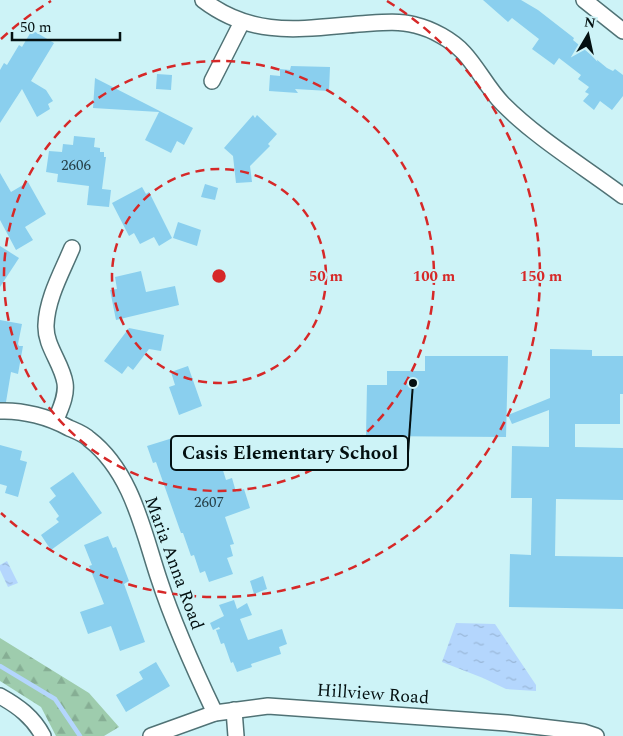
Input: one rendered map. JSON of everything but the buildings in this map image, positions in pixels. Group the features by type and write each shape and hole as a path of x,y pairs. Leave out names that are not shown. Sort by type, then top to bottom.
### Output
{"street":[{"path":"203,0 213,8 242,22 268,28 297,30 387,22 415,24 439,34 463,52 502,103 534,130 623,196"},
{"path":"584,0 623,31"},
{"path":"212,81 242,22"},
{"path":"56,420 64,400 65,384 62,371 50,348 46,326 50,303 72,248"},
{"name":"Maria Anna Road","path":"0,411 31,414 56,420 89,438 114,464 141,518 159,580 186,650 215,713"},
{"path":"0,696 22,709 38,727 43,736"},
{"name":"Hillview Road","path":"151,736 215,713 268,706 507,723 584,732 596,736"},
{"path":"234,710 236,736"}],"green space":[{"path":"0,638 89,693 119,727 104,736 56,736 41,707 0,681"}],"water":[{"path":"7,561 18,583 8,587 0,570 0,565"},
{"path":"456,623 495,624 536,685 536,691 506,689 442,662"}],"waterway":[{"path":"0,666 55,699 80,736"}],"place":[{"name":"Casis Elementary School","path":"413,383"}]}
